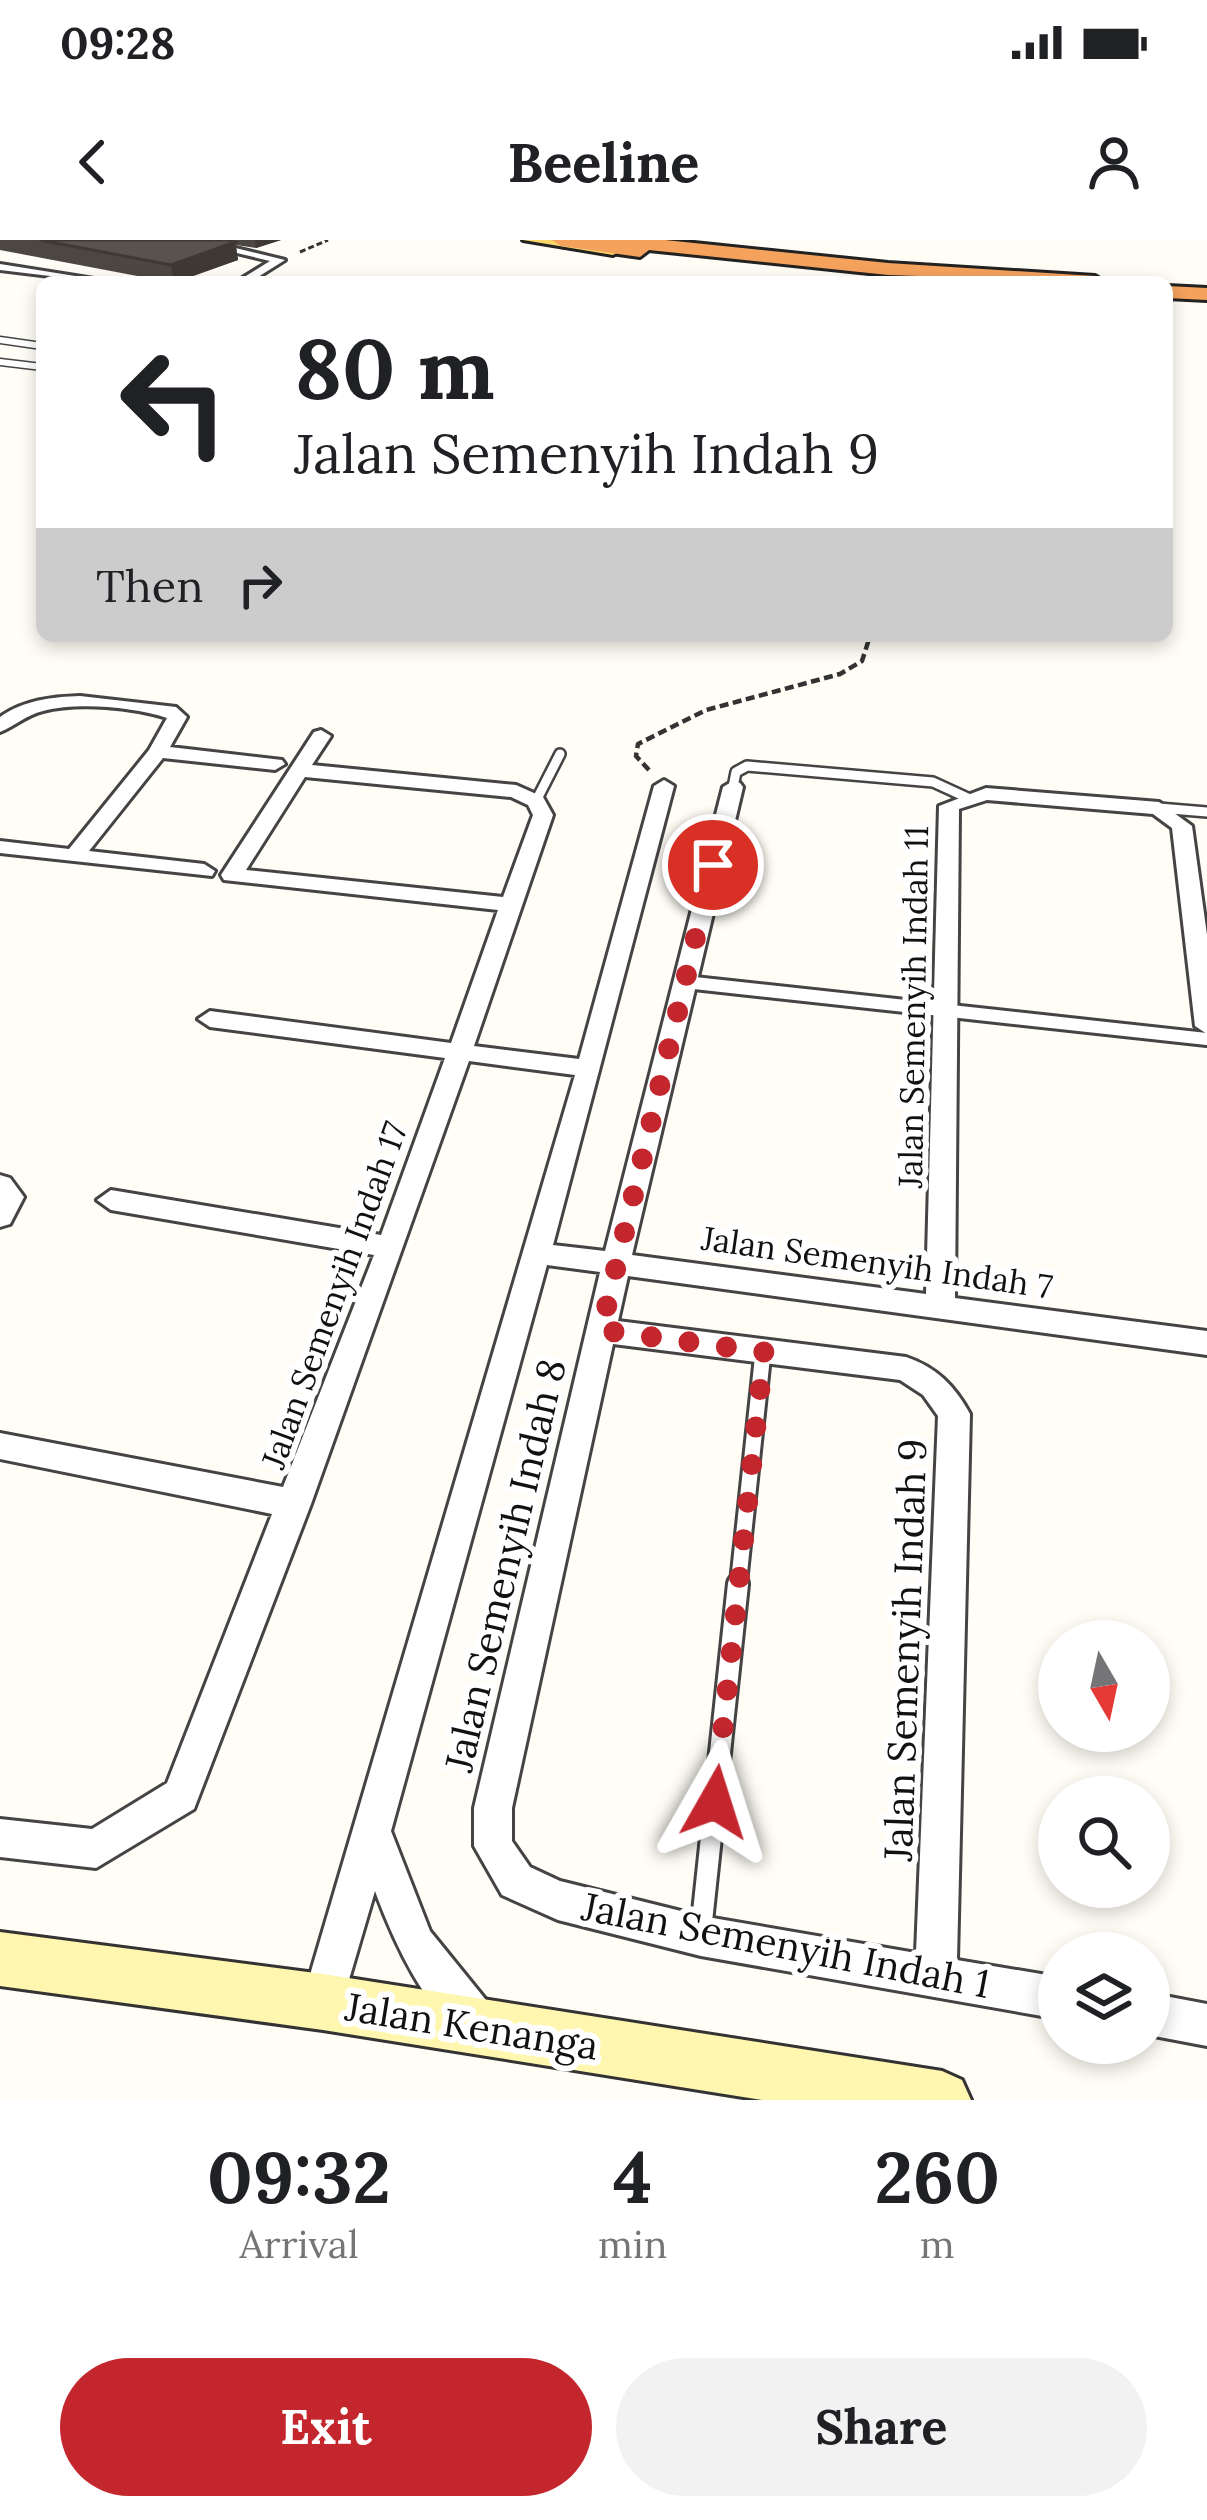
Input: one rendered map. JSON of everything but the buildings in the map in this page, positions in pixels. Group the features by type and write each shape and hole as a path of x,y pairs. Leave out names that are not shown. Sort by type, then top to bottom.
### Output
{"highway":[{"path":"561,240 934,276"},
{"path":"610,240 999,276"},
{"path":"1173,290 1207,292"}],"main road":[{"path":"531,240 639,245 888,269"}],"street":[{"path":"188,240 280,260"},
{"path":"252,276 280,260"},
{"path":"0,267 56,276"},
{"path":"7,719 58,703 169,711 177,718 158,752 73,857"},
{"path":"321,736 232,875 512,904"},
{"path":"158,752 275,764"},
{"path":"299,770 516,791 540,808"},
{"path":"323,2002 590,1070 664,786"},
{"name":"Jalan Semenyih Indah 8","path":"516,1881 493,1846 493,1808 616,1263 733,787"},
{"name":"Jalan Semenyih Indah 11","path":"940,1306 950,806 986,794 1159,808"},
{"name":"Jalan Semenyih Indah 17","path":"0,1838 96,1850 181,1796 462,1052 540,808"},
{"path":"1159,808 1182,826 1207,1026"},
{"path":"0,848 203,872"},
{"path":"209,1019 590,1070"},
{"path":"0,1185 10,1197 0,1217"},
{"path":"111,1200 391,1247"},
{"name":"Jalan Semenyih Indah 7","path":"537,1253 1207,1343"},
{"name":"Jalan Semenyih Indah 9","path":"601,1330 906,1369 934,1386 954,1414 936,1976"},
{"path":"0,1446 295,1504"},
{"path":"372,1832 415,1945 481,2027"},
{"name":"Jalan Semenyih Indah 1","path":"516,1881 558,1900 701,1936 1038,1994"},
{"name":"Jalan Kenanga","path":"0,1959 323,2002 942,2100"},
{"path":"1170,2018 1207,2025"}],"lane":[{"path":"0,340 36,345"},
{"path":"0,362 36,366"},
{"path":"540,808 560,754"},
{"path":"733,787 736,772 747,766 933,782 970,799"},
{"path":"1159,808 1207,812"},
{"path":"685,982 1207,1040"},
{"path":"701,1936 764,1352"}],"path":[{"path":"280,260 328,240"},
{"path":"664,786 636,756 638,744 706,710 840,674 862,661 868,642"}],"route":[{"path":"713,865 601,1330 764,1352 715,1802"}]}
